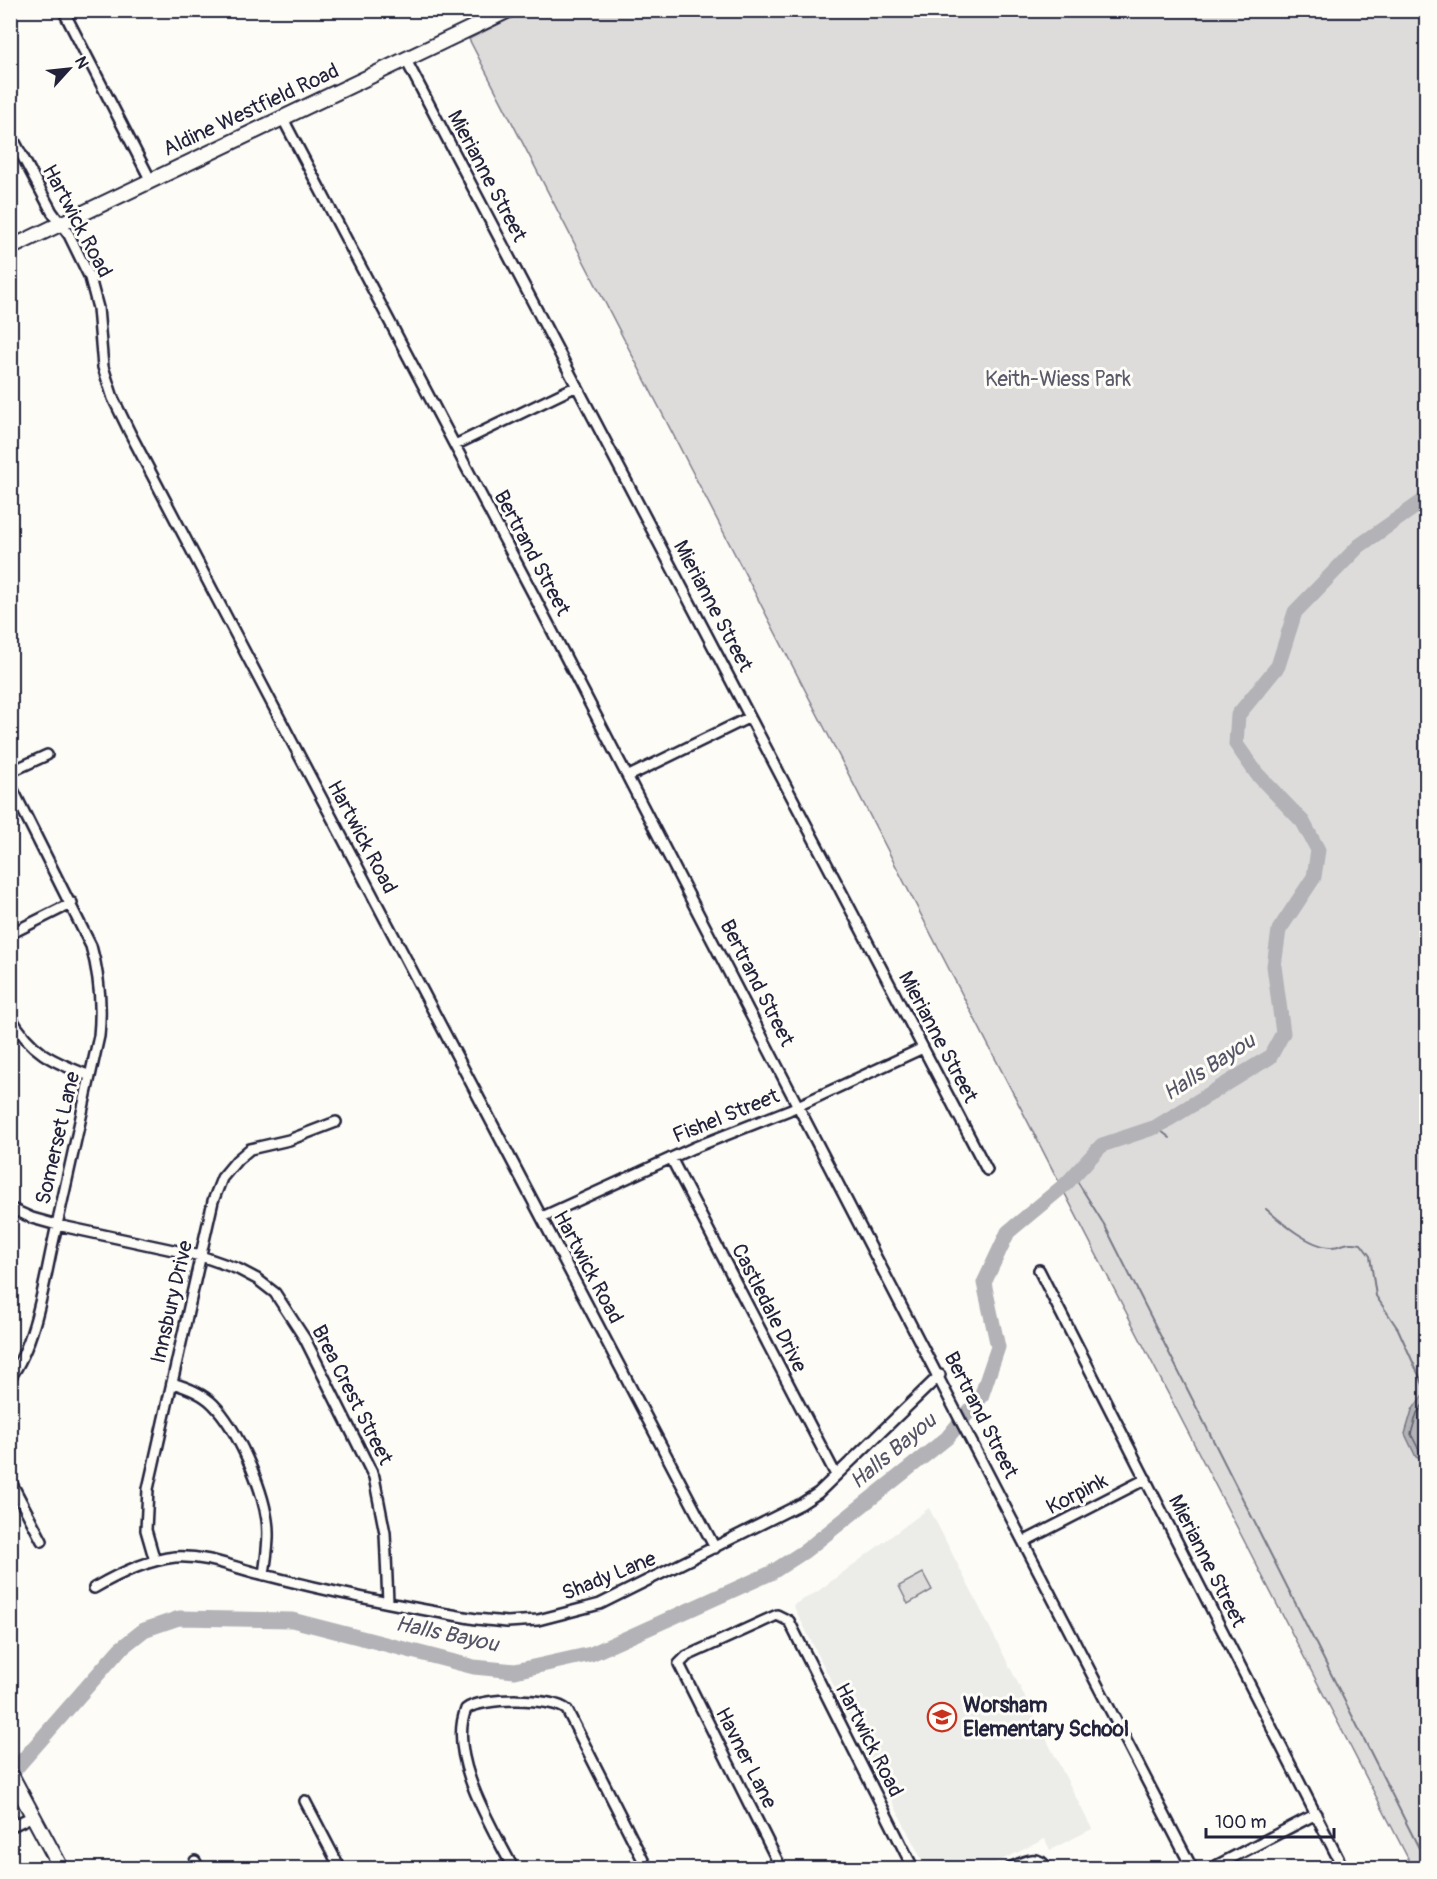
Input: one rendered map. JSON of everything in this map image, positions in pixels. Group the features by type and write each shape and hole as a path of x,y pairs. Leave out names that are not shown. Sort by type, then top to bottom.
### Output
{"main road":[{"name":"Aldine Westfield Road","path":"10,248 509,10"},
{"path":"10,1773 61,1869"}],"street":[{"path":"63,10 151,181"},
{"name":"Mierianne Street","path":"406,60 987,1170"},
{"name":"Bertrand Street","path":"284,119 977,1445 1192,1869"},
{"name":"Hartwick Road","path":"10,133 69,235 95,292 101,360 113,399 715,1548"},
{"path":"455,445 577,386"},
{"path":"629,776 750,717"},
{"path":"10,772 47,755"},
{"path":"10,784 72,903 10,934"},
{"name":"Somerset Lane","path":"10,1378 22,1359 33,1327 99,1036 100,988 91,946 72,903"},
{"path":"10,1016 33,1048 41,1055 90,1076"},
{"name":"Fishel Street","path":"542,1216 671,1158 800,1105 923,1048"},
{"name":"Innsbury Drive","path":"155,1562 146,1530 145,1512 201,1256 222,1178 250,1149 289,1140 336,1122"},
{"name":"Castledale Drive","path":"671,1158 836,1475"},
{"name":"Brea Crest Street","path":"10,1208 57,1225 201,1256 238,1269 266,1286 282,1302 305,1339 374,1478 384,1522 388,1602"},
{"name":"Mierianne Street","path":"1039,1270 1343,1869"},
{"name":"Shady Lane","path":"94,1588 111,1578 155,1562 174,1557 198,1558 264,1575 476,1619 507,1622 538,1620 608,1600 801,1504 818,1493 940,1375"},
{"path":"172,1383 184,1386 212,1403 226,1420 248,1462 262,1496 267,1522 264,1575"},
{"name":"Korpink","path":"1025,1541 1146,1479"},
{"path":"10,1480 42,1542"},
{"name":"Havner Lane","path":"781,1869 679,1665 687,1656 772,1616 781,1616 789,1621 792,1628"},
{"name":"Hartwick Road","path":"792,1628 913,1869"},
{"path":"513,1869 470,1779 460,1733 466,1708 486,1701 554,1702 565,1707 647,1869"},
{"path":"305,1801 340,1869"},
{"path":"1212,1869 1316,1814"},
{"path":"10,1827 33,1816"},
{"path":"1010,1869 1025,1861 1036,1859 1047,1869"}],"shaded area":[{"name":"Worsham Elementary School","path":"929,1508 1092,1829 1050,1850 1045,1839 985,1868 926,1868 793,1605 817,1592"}],"green space":[{"name":"Keith-Wiess Park","path":"527,10 1426,11 1426,1868 1413,1868 469,39"},
{"path":"923,1573 932,1590 908,1604 899,1586"}],"water":[{"path":"1426,1391 1426,1462 1416,1457 1405,1434 1412,1410"}],"waterway":[{"name":"Halls Bayou","path":"10,1775 120,1649 144,1630 179,1618 292,1620 474,1667 515,1671 591,1654 771,1573 805,1551 947,1438 981,1397 998,1347 984,1283 1008,1232 1067,1183 1102,1145 1156,1127 1270,1057 1283,1033 1274,966 1279,930 1314,877 1318,850 1303,822 1257,774 1236,744 1238,715 1278,666 1295,612 1359,546 1426,499"},
{"path":"1156,1127 1170,1138"},
{"path":"1074,1176 1105,1226 1426,1862"},
{"path":"1266,1209 1296,1232 1322,1246 1361,1244 1370,1256 1376,1296 1398,1329 1426,1391"}],"place":[{"name":"Worsham Elementary School","path":"942,1717"}]}
